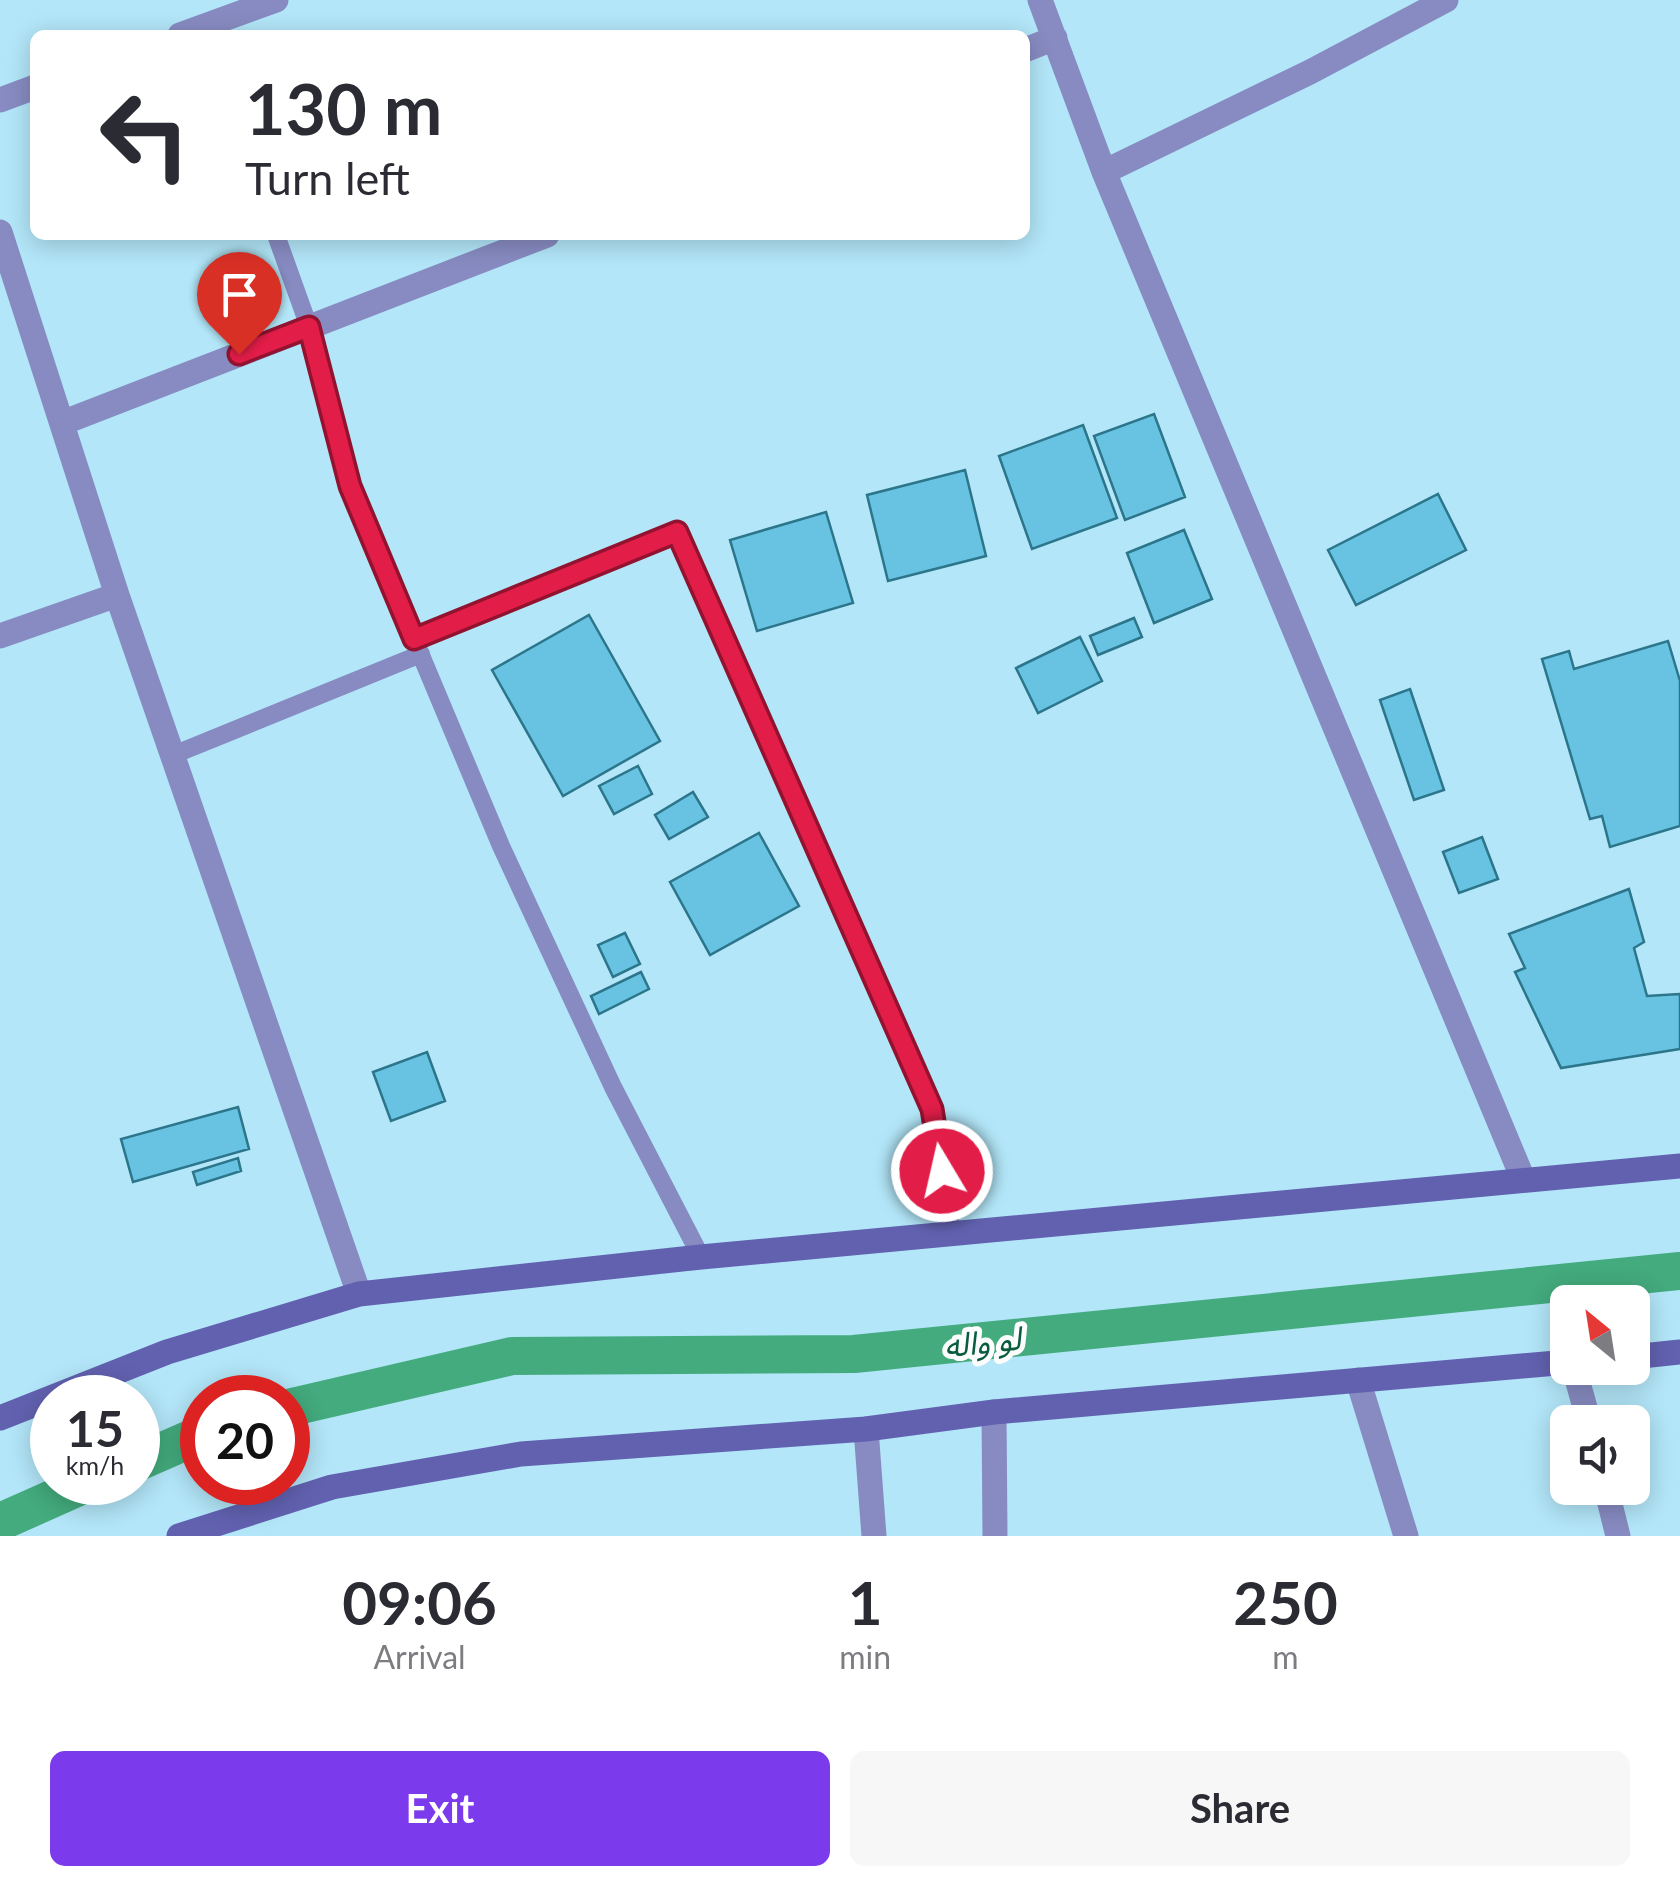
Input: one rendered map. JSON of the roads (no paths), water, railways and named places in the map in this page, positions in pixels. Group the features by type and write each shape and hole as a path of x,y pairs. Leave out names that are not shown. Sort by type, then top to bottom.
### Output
{"street":[{"path":"194,30 276,0"},
{"path":"1040,0 1104,172 1524,1179"},
{"path":"1104,172 1310,72 1446,0"},
{"path":"1030,48 1054,38"},
{"path":"0,100 30,89"},
{"path":"62,423 534,240"},
{"path":"2,242 118,596 360,1294"},
{"path":"0,636 118,596"},
{"path":"0,1418 167,1352 360,1294 700,1257 1680,1166"},
{"path":"1650,1354 1680,1352"},
{"path":"179,1536 332,1487 521,1454 866,1429 994,1412 1550,1364"},
{"path":"1358,1380 1406,1536"},
{"path":"994,1412 994,1536"},
{"path":"866,1429 874,1536"},
{"path":"1610,1505 1618,1536"}],"lane":[{"path":"278,240 309,327 350,486 501,846 605,1070 700,1257"},
{"path":"173,755 677,532 932,1109 952,1233"}],"waterway":[{"name":"لو واله","path":"310,1403 512,1356 854,1354 1680,1271"},
{"name":"لو واله","path":"160,1452 180,1444"},
{"name":"لو واله","path":"0,1522 38,1505"}]}
